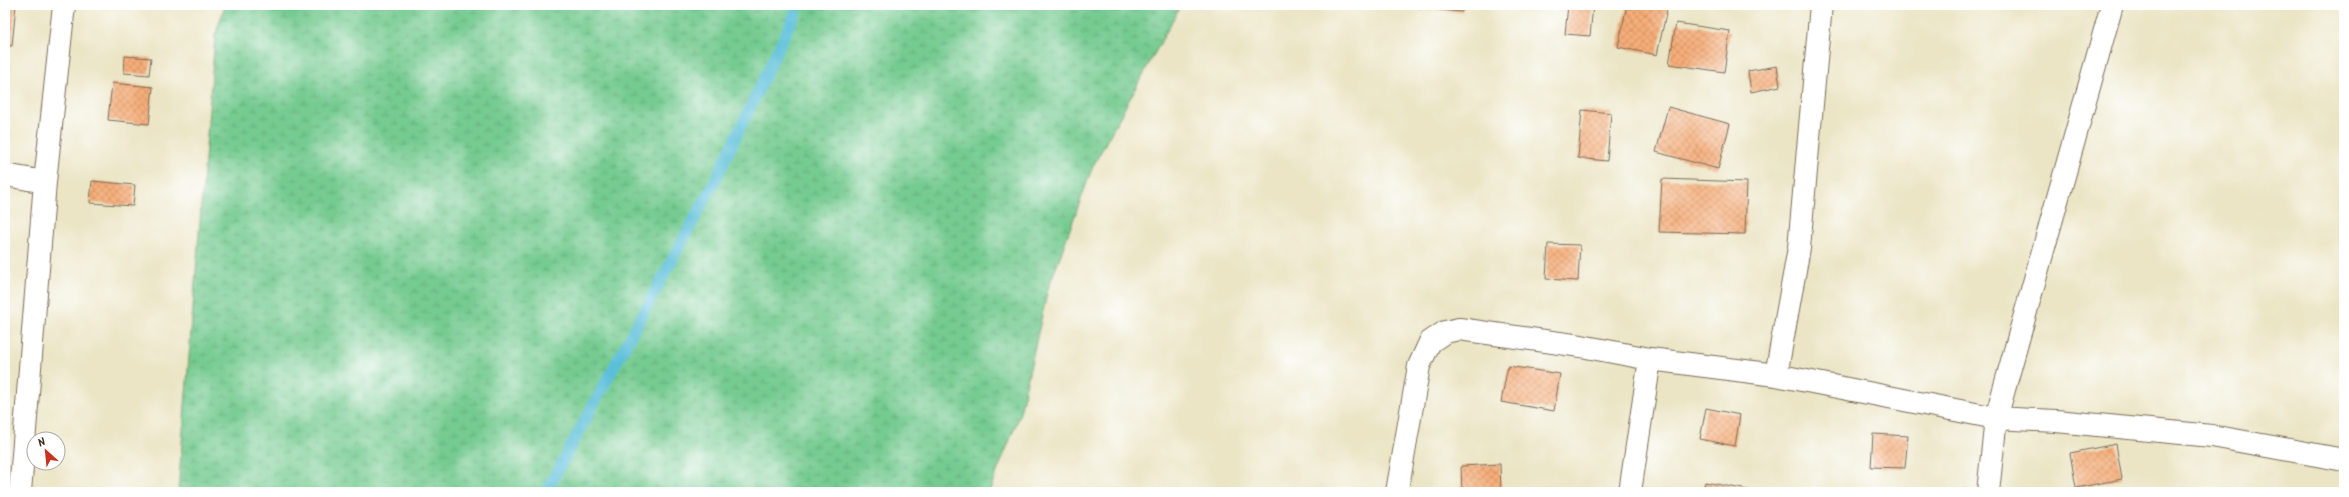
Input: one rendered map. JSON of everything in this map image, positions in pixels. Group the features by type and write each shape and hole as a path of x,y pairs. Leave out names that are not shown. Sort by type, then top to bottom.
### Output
{"street":[{"path":"20,492 45,182 64,5"},
{"path":"1776,375 1799,248 1820,5"},
{"path":"1988,492 1996,418 2112,5"},
{"path":"5,176 45,182"},
{"path":"1397,492 1419,366 1430,342 1445,332 1459,329 1581,346 1650,359 1776,375 1996,418 2056,421 2212,436 2344,460"},
{"path":"1630,492 1650,359"}],"green space":[{"path":"225,5 1181,5 1093,166 1048,289 1019,417 989,492 178,492 215,36"}],"building":[{"path":"5,5 16,5 12,46 5,45"},
{"path":"1419,5 1462,5 1462,12 1419,8"},
{"path":"1568,5 1593,5 1590,36 1565,34"},
{"path":"1627,5 1668,5 1657,55 1618,47"},
{"path":"1676,23 1730,31 1724,72 1669,64"},
{"path":"125,56 151,58 149,75 124,73"},
{"path":"1777,66 1780,86 1751,92 1748,71"},
{"path":"112,83 153,87 149,124 108,120"},
{"path":"1668,107 1730,124 1718,169 1656,152"},
{"path":"1582,110 1611,113 1607,161 1578,158"},
{"path":"1662,179 1747,182 1745,234 1659,232"},
{"path":"92,181 135,185 133,206 90,203"},
{"path":"1548,244 1580,245 1578,281 1546,279"},
{"path":"1508,366 1560,374 1554,411 1501,402"},
{"path":"1706,408 1740,415 1735,446 1700,439"},
{"path":"1873,434 1908,436 1905,468 1871,467"},
{"path":"2116,444 2122,479 2076,488 2070,453"},
{"path":"1500,464 1501,492 1462,492 1461,466"},
{"path":"1705,482 1754,491 1754,492 1703,492"},
{"path":"1933,491 1933,492 1912,492"}],"waterway":[{"path":"546,492 715,181 799,5"}]}
